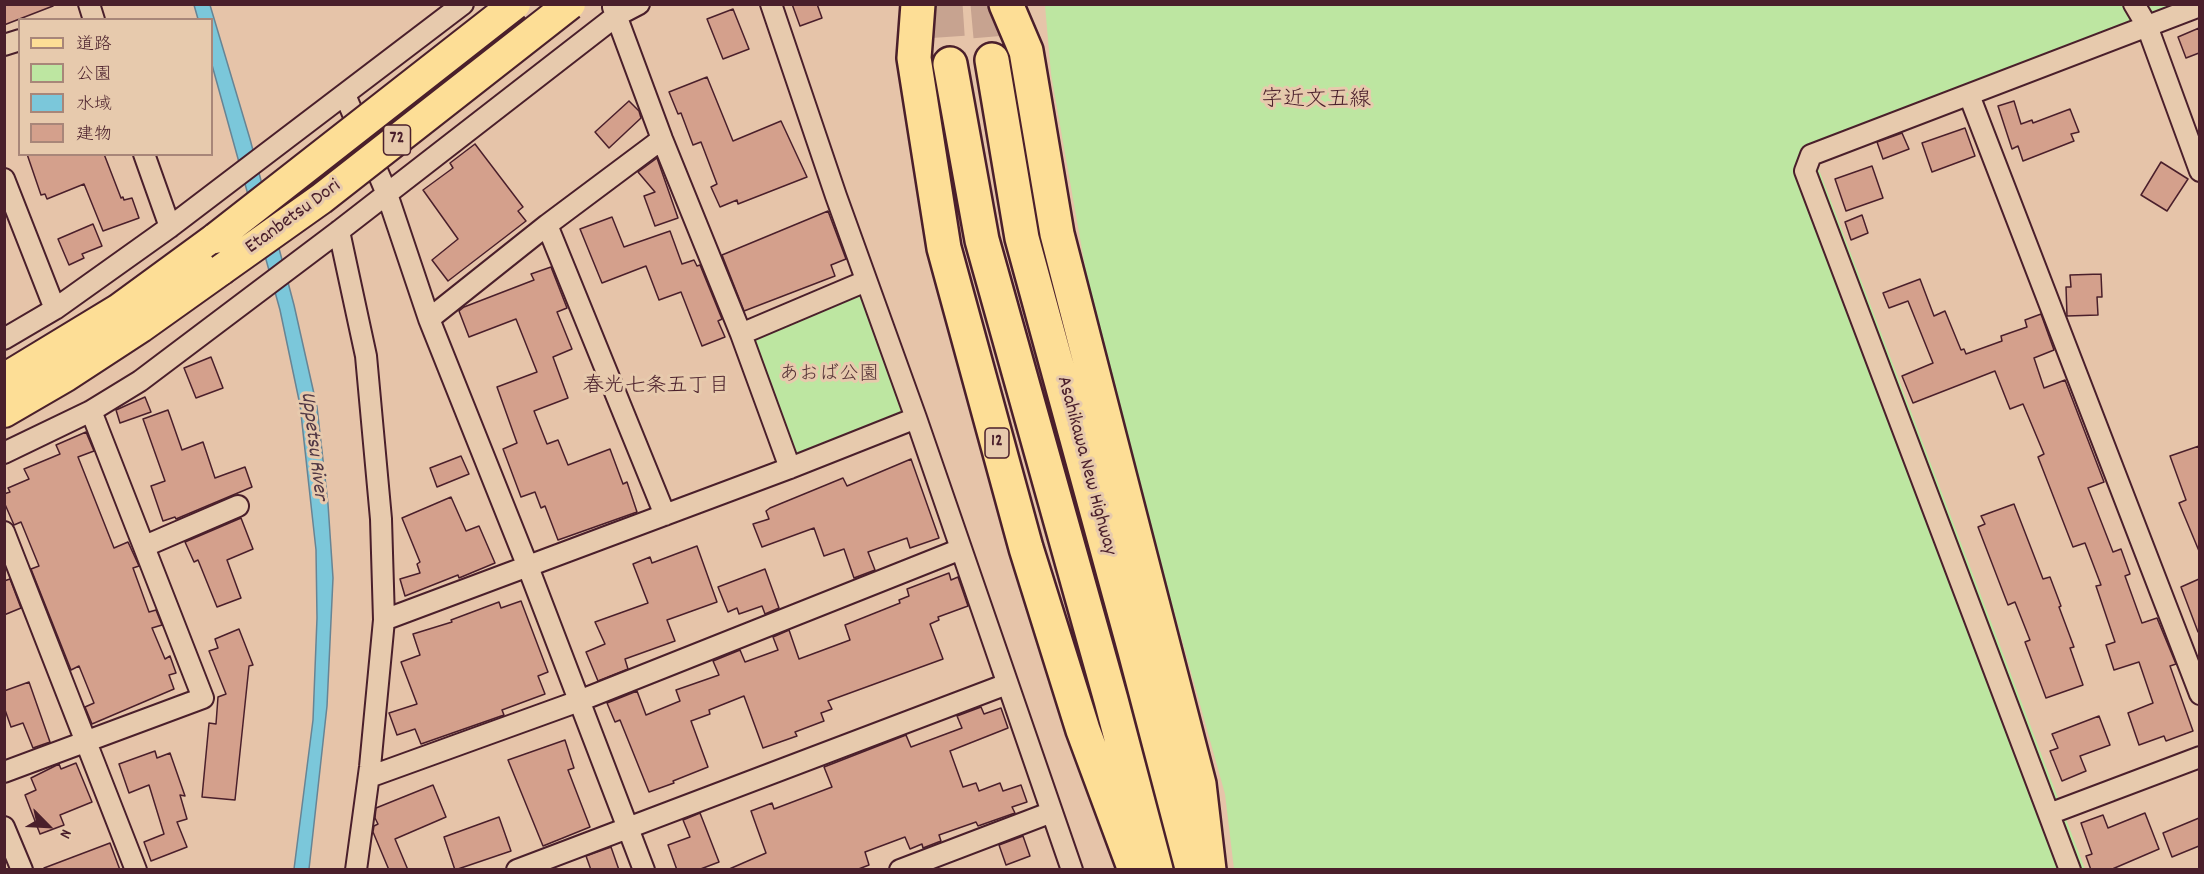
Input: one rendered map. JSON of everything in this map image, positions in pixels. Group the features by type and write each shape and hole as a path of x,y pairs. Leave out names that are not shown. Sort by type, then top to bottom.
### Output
{"highway":[{"name":"12","path":"918,4 914,58 944,248 1026,548 1083,730 1135,870"},
{"path":"1006,4 1026,51 1057,234 1199,784 1209,870"},
{"name":"Asahikawa New Highway","path":"992,60 1022,237 1136,651 1192,870"},
{"name":"Asahikawa New Highway","path":"950,64 982,240 1111,700 1156,870"}],"main road":[{"name":"Etanbetsu Dori","path":"4,379 119,309 216,238 515,4"},
{"name":"Etanbetsu Dori","path":"4,412 66,376 141,327 321,199 570,4"}],"street":[{"path":"4,339 55,309 198,207 462,4"},
{"path":"4,453 91,411 140,381 387,194 614,10 639,4"},
{"path":"771,4 1072,870"},
{"path":"2134,4 2147,26 2199,171"},
{"path":"2070,870 1805,171 1811,155 2199,6"},
{"path":"614,10 662,140 741,334 790,468"},
{"path":"345,95 387,194 429,319 528,567 644,870"},
{"path":"1969,95 2199,694"},
{"path":"429,319 547,225 662,140"},
{"path":"145,156 170,227"},
{"path":"4,179 55,309"},
{"path":"547,225 665,515"},
{"path":"333,236 366,356 381,519 384,620 369,777 356,870"},
{"path":"741,334 866,281"},
{"path":"4,772 203,698 91,411"},
{"path":"384,620 790,468 916,418"},
{"path":"145,546 238,506"},
{"path":"4,532 136,870"},
{"path":"369,777 579,701 961,549"},
{"path":"517,870 1007,684"},
{"path":"2049,814 2199,757"},
{"path":"900,870 1052,812"},
{"path":"4,827 21,870"}],"green space":[{"path":"1045,5 2194,5 1810,146 2085,869 1234,869 1225,794 1155,543 1089,289 1051,74"},
{"name":"あおば公園","path":"866,281 916,418 790,468 741,334"}],"water":[{"name":"Uppetsu River","path":"194,5 210,5 250,139 294,305 317,407 328,504 333,578 327,706 309,869 294,869 313,720 317,618 316,550 300,405 280,310 213,69 213,18 198,18"}],"building":[{"path":"4,4 53,4 53,6 4,25"},
{"path":"792,4 817,4 822,18 800,26"},
{"path":"733,9 749,49 723,59 707,19"},
{"path":"2199,28 2199,53 2186,58 2178,37"},
{"path":"707,77 733,141 781,121 807,177 738,204 737,200 720,207 711,187 717,184 701,142 693,145 681,113 678,114 669,92"},
{"path":"629,101 639,111 641,118 609,148 595,132"},
{"path":"2014,101 2021,124 2032,120 2033,123 2070,109 2079,132 2071,134 2074,141 2023,161 2018,146 2012,149 1998,106"},
{"path":"1965,128 1975,156 1932,172 1922,143"},
{"path":"1902,133 1909,149 1883,159 1877,142"},
{"path":"475,144 523,207 518,211 526,221 448,281 432,260 458,239 423,190 453,168 450,163"},
{"path":"28,156 105,156 121,198 123,197 124,200 132,198 139,218 103,231 84,184 47,199 45,194 41,195"},
{"path":"657,158 678,218 655,226 644,196 655,192 638,172"},
{"path":"2161,162 2188,179 2167,211 2141,195"},
{"path":"1872,166 1883,198 1846,211 1835,179"},
{"path":"828,211 846,259 831,265 835,276 744,311 722,255"},
{"path":"1862,215 1868,233 1851,240 1845,222"},
{"path":"612,217 624,247 670,231 682,264 694,260 697,266 700,265 722,319 718,321 725,337 702,346 681,292 659,300 646,266 602,283 580,229"},
{"path":"93,224 102,246 82,254 84,258 69,265 58,239"},
{"path":"551,267 567,308 557,312 572,349 553,357 568,398 534,411 547,444 558,440 568,465 610,449 623,484 627,482 637,512 558,540 545,506 541,508 535,492 521,497 503,449 517,443 497,387 537,372 516,319 469,337 459,311 534,280 531,274"},
{"path":"2101,274 2102,297 2097,297 2098,315 2067,316 2066,287 2071,287 2070,275"},
{"path":"1920,279 1934,316 1945,311 1961,350 1964,349 1966,354 2002,341 2001,336 2027,327 2025,320 2041,314 2054,350 2034,358 2044,388 2065,380 2104,482 2088,488 2113,552 2121,549 2130,574 2125,576 2142,623 2157,618 2176,664 2170,666 2193,731 2166,741 2164,736 2139,745 2128,713 2153,703 2139,662 2114,670 2106,645 2115,642 2096,586 2101,585 2085,543 2073,547 2038,457 2044,454 2023,404 2010,409 1995,371 1913,403 1902,376 1933,363 1908,301 1889,308 1883,293"},
{"path":"211,357 223,388 196,398 184,368"},
{"path":"145,397 151,412 120,423 116,410"},
{"path":"168,410 182,450 203,442 215,478 245,467 252,487 176,519 175,517 163,521 151,486 165,481 143,419"},
{"path":"86,432 94,451 78,457 114,548 128,542 139,566 133,568 149,612 156,610 162,625 152,628 165,659 170,656 176,673 169,675 174,689 92,724 85,707 94,703 79,666 71,670 31,569 39,566 21,522 14,525 4,502 4,494 10,492 8,488 29,479 24,469 60,454 56,445"},
{"path":"2199,446 2199,551 2179,503 2186,500 2170,456"},
{"path":"461,456 469,474 437,487 430,468"},
{"path":"911,459 939,538 910,548 907,538 868,552 875,570 854,578 844,549 824,556 814,528 762,547 753,524 769,519 766,511 770,508 843,478 847,486"},
{"path":"451,497 466,531 479,526 495,563 405,596 400,579 420,573 417,564 420,562 402,518"},
{"path":"2014,504 2043,579 2050,577 2074,647 2070,648 2083,685 2046,698 2025,642 2030,640 2015,602 2008,605 1978,527 1985,524 1981,516"},
{"path":"241,518 253,549 227,560 241,598 217,607 198,560 194,562 185,542"},
{"path":"697,546 717,602 667,620 675,641 625,659 628,669 598,681 586,652 605,644 595,622 648,603 633,564 650,557 652,563"},
{"path":"765,569 779,608 765,614 762,606 739,614 737,608 728,612 718,587"},
{"path":"949,573 951,580 958,577 968,606 938,617 939,620 930,624 943,659 828,701 832,709 821,713 824,721 795,732 797,736 763,748 744,696 709,710 710,714 691,721 708,767 649,792 620,720 615,722 607,703 637,691 646,715 680,701 676,690 719,675 713,661 740,650 745,662 778,650 773,637 789,630 799,659 850,640 845,625 900,603 899,600 909,596 907,589"},
{"path":"10,579 21,608 4,615 4,581"},
{"path":"2199,579 2199,632 2198,632 2181,587"},
{"path":"521,601 548,672 538,676 545,694 502,710 504,715 421,744 415,729 397,735 389,713 417,704 401,662 420,655 413,634 452,622 451,620 499,602 501,608"},
{"path":"239,629 253,665 249,666 235,800 202,797 209,723 216,724 218,697 226,694 209,651 218,648 215,639"},
{"path":"29,682 50,742 33,748 23,723 11,727 4,707 4,691"},
{"path":"981,707 984,714 1001,708 1008,728 950,751 963,787 976,783 979,791 1000,783 1003,791 1021,785 1027,802 1012,807 1015,813 978,826 976,822 939,835 941,841 923,848 922,844 910,849 905,837 865,852 869,865 856,870 727,870 766,853 751,811 772,803 774,809 832,787 824,767 906,735 911,747 962,728 957,716"},
{"path":"2099,716 2110,745 2080,756 2086,771 2062,781 2050,751 2058,748 2052,734"},
{"path":"565,740 574,768 568,770 590,827 543,846 508,760"},
{"path":"155,751 157,758 170,753 185,796 180,795 187,819 177,822 187,847 151,861 144,842 164,834 149,785 129,793 119,764"},
{"path":"76,763 92,802 60,815 64,825 40,834 25,795 36,790 31,778 59,764 61,769"},
{"path":"433,785 446,817 395,839 408,870 389,870 373,832 374,826 378,824 375,818 376,808"},
{"path":"700,813 719,862 698,870 677,870 668,845 690,837 683,820"},
{"path":"2145,813 2159,849 2110,870 2091,870 2086,856 2092,854 2081,823 2103,815 2108,828"},
{"path":"499,817 511,851 455,870 444,837"},
{"path":"2199,818 2199,846 2172,857 2163,833"},
{"path":"1023,836 1030,856 1006,865 999,845"},
{"path":"110,843 120,870 44,870 44,868"},
{"path":"611,847 619,870 591,870 586,856"}],"tunnel":[{"path":"946,4 950,64"},
{"path":"987,4 992,60"}],"district":[{"name":"字近文五線","path":"1316,102"},
{"name":"春光七条五丁目","path":"656,388"}]}
